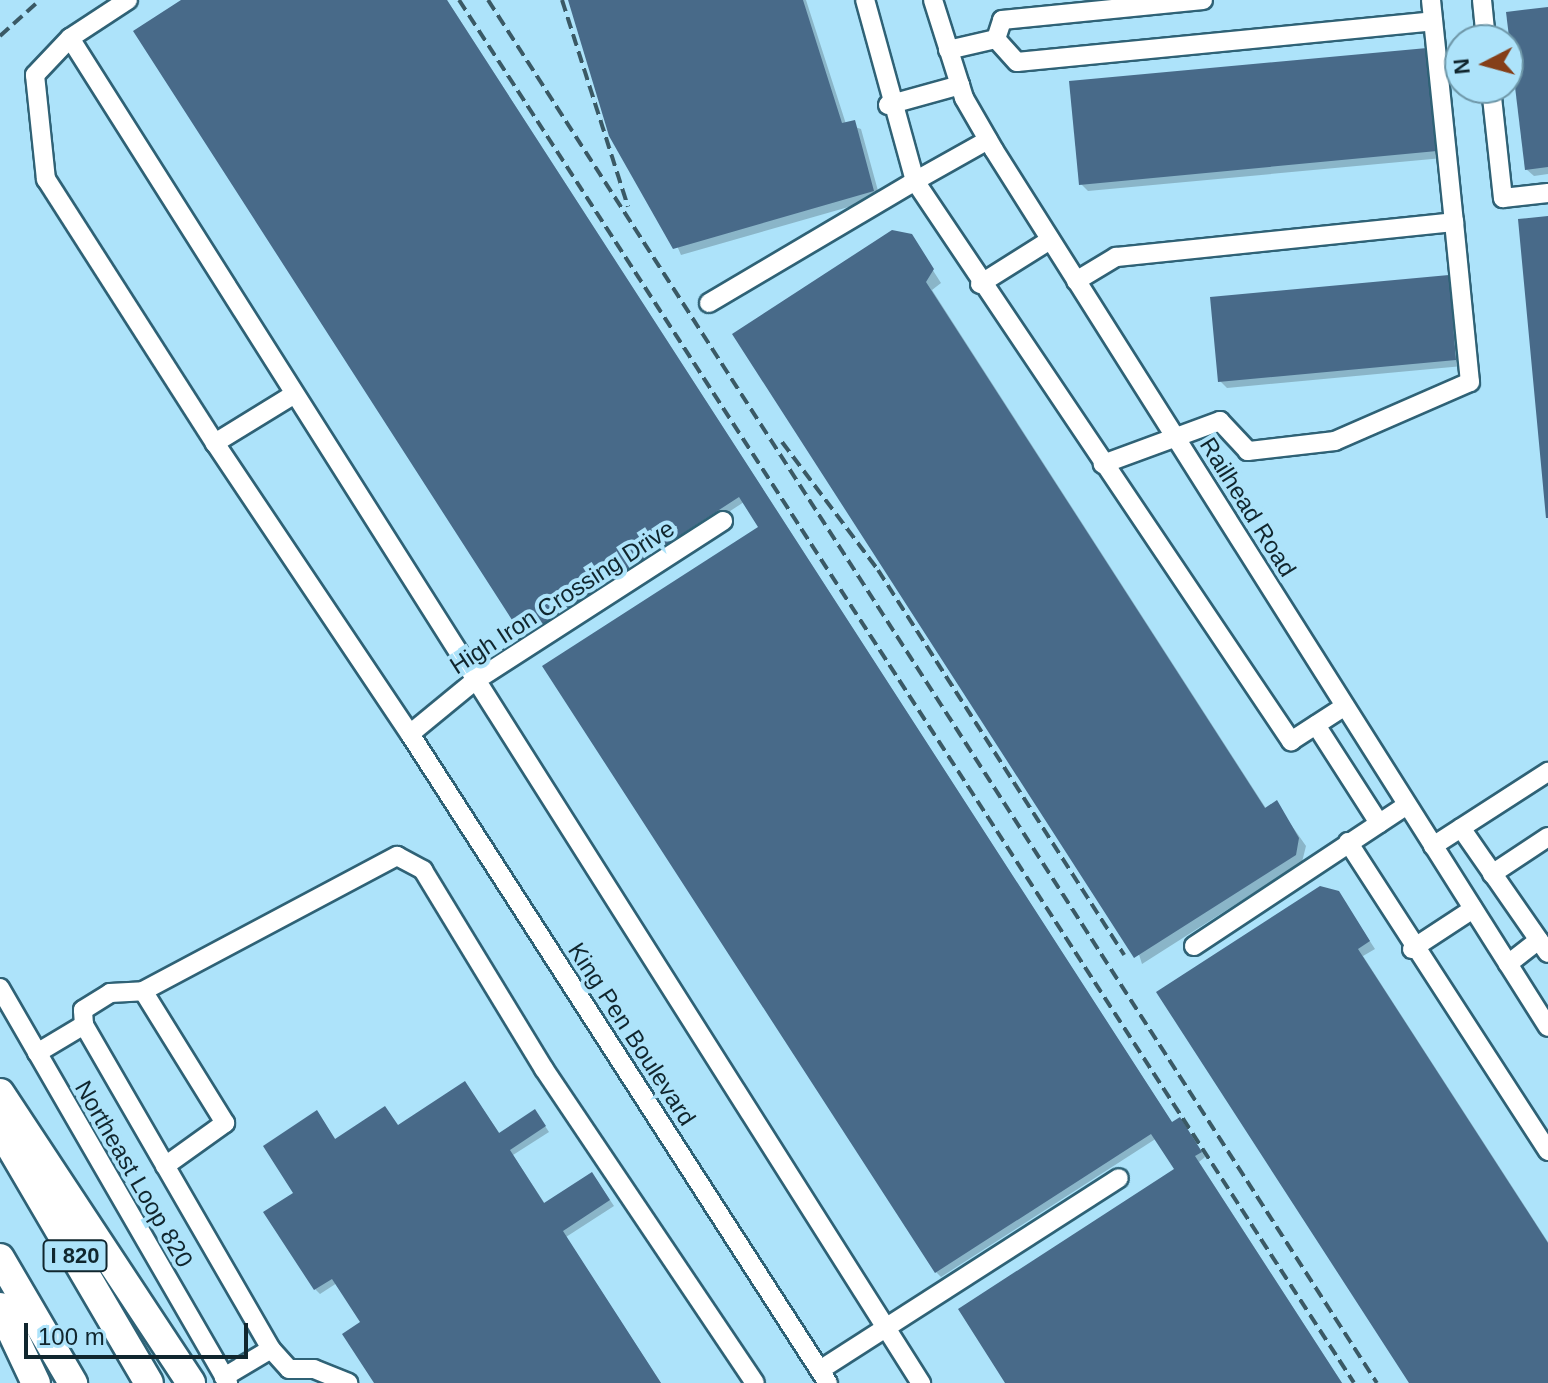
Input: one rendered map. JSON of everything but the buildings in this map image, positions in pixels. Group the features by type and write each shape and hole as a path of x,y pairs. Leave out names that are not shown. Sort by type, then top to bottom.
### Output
{"highway":[{"path":"0,1093 191,1383"},
{"name":"I 820","path":"0,1129 149,1383"},
{"name":"I 820","path":"0,1258 73,1383"},
{"path":"0,1307 36,1383"}],"street":[{"name":"King Pen Boulevard","path":"128,0 70,38 35,75 46,179 215,443 410,734 824,1376"},
{"path":"865,0 888,105 915,181 980,284 1291,741 1345,706"},
{"name":"Railhead Road","path":"933,0 960,85 988,140 1548,1027"},
{"path":"996,39 1002,20 1203,0"},
{"path":"1103,464 1220,421 1248,451 1335,441 1470,382 1431,0"},
{"path":"1482,0 1484,24"},
{"path":"996,39 1017,62 1433,21"},
{"path":"70,38 472,683 921,1383"},
{"path":"948,50 996,39"},
{"path":"888,105 960,85"},
{"path":"1493,104 1503,198 1548,193"},
{"path":"709,303 988,140"},
{"path":"1076,281 1116,257 1454,222"},
{"path":"980,284 1050,240"},
{"path":"215,443 293,395"},
{"name":"High Iron Crossing Drive","path":"410,734 429,715 472,683 723,521"},
{"path":"1316,725 1379,823"},
{"path":"1433,846 1548,772"},
{"path":"1194,946 1407,805"},
{"path":"1461,828 1543,946 1508,964"},
{"path":"1492,874 1548,837"},
{"path":"1348,842 1412,949 1548,1151"},
{"path":"348,1383 314,1369 289,1369 271,1349 84,1025 83,1010 110,993 143,991 397,856 423,870 544,1069 755,1383"},
{"path":"1412,949 1473,909"},
{"name":"Northeast Loop 820","path":"0,988 226,1380"},
{"path":"143,991 225,1123 165,1166"},
{"path":"37,1053 84,1025"},
{"path":"824,1376 886,1328 1119,1178"},
{"path":"226,1380 271,1349"}],"railway":[{"path":"0,36 40,0"},
{"path":"459,0 1354,1383"},
{"path":"488,0 1377,1383"},
{"path":"562,0 628,207"},
{"path":"782,442 878,570 1124,955"}]}
